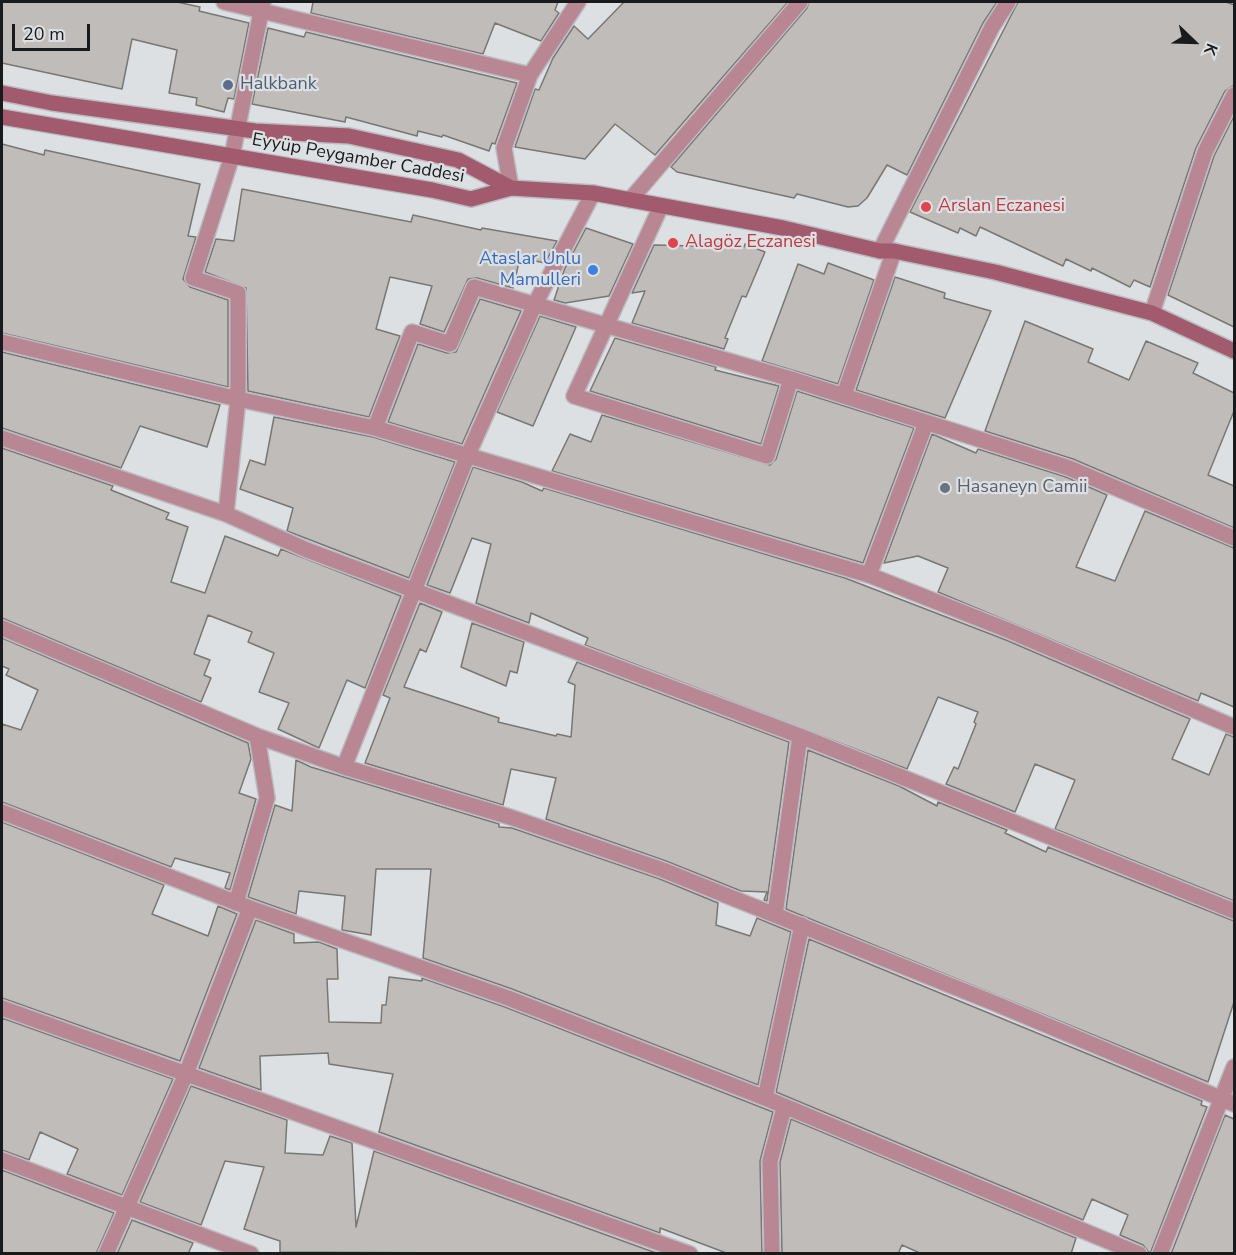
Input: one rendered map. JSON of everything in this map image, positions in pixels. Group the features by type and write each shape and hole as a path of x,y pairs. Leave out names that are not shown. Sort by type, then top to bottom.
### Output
{"street":[{"path":"225,2 261,5 530,75"},
{"path":"578,2 530,75 504,147 511,188 594,193 783,228 995,272 1152,313 1234,351"},
{"path":"630,200 800,2"},
{"path":"844,395 886,251 992,27 1008,2"},
{"path":"226,514 238,399 238,293 193,278 232,156 261,5"},
{"name":"Eyyüp Peygamber Caddesi","path":"2,93 52,103 237,128 348,136 458,160 511,188"},
{"path":"1152,313 1205,152 1234,95"},
{"name":"Eyyüp Peygamber Caddesi","path":"2,117 432,189 471,199 511,188"},
{"path":"344,767 467,457 535,304 594,193"},
{"path":"661,206 574,396 767,456 792,379"},
{"path":"375,428 412,332 450,344 474,287 792,379 1069,468 1234,538"},
{"path":"2,342 238,399 375,428 869,575 1010,631 1234,727"},
{"path":"869,575 926,423"},
{"path":"2,438 226,514 307,550 413,592 800,736 1234,911"},
{"path":"2,628 257,736 344,767 510,817 663,870 1228,1101"},
{"path":"106,1254 186,1074 243,905 267,798 257,736"},
{"path":"775,915 800,736"},
{"path":"2,812 243,905 508,998 765,1098 784,1108 1139,1254"},
{"path":"765,1098 802,925"},
{"path":"2,1008 690,1254"},
{"path":"1160,1254 1228,1101 1234,1067"},
{"path":"772,1254 770,1161 784,1108"},
{"path":"2,1160 251,1254"}],"building":[{"path":"2,2 177,2 200,7 199,11 249,23 234,99 228,98 224,112 196,105 197,98 169,93 177,50 132,39 122,89 2,63"},
{"path":"313,2 558,2 555,10 559,13 541,41 495,23 483,54 311,13"},
{"path":"624,2 788,2 655,155 615,124 585,159 515,147 535,89 539,90 553,58 574,26 588,39"},
{"path":"809,2 997,2 983,23 907,175 887,165 867,198 858,206 848,207 797,194 794,198 677,172 671,167 807,8"},
{"path":"1018,2 1226,2 1234,5 1234,85 1225,91 1196,148 1150,287 1134,280 1130,287 1092,268 1091,271 1066,259 1063,266 980,227 976,236 960,228 958,233 910,212"},
{"path":"268,28 304,37 306,32 517,83 495,144 492,143 489,151 443,135 442,137 418,131 417,136 346,117 345,122 252,104"},
{"path":"1234,116 1234,327 1168,295 1214,156"},
{"path":"2,144 44,155 45,150 200,184 188,236 196,237 183,279 190,287 228,300 228,387 2,333"},
{"path":"242,189 411,222 413,215 481,230 482,228 557,241 545,263 520,258 513,288 477,278 468,279 444,332 420,324 432,286 390,277 376,329 400,336 369,417 248,391 246,288 205,272 216,239 234,241"},
{"name":"Ataslar Unlu Mamulleri","path":"586,228 633,244 609,296 565,303 554,300 565,268"},
{"path":"699,241 744,247 745,244 765,252 746,297 742,296 725,338 728,339 724,349 632,323 645,291 632,293 654,245 697,246"},
{"path":"828,263 874,280 838,384 762,361 798,264 824,274"},
{"path":"895,277 945,293 944,298 991,311 945,418 856,390"},
{"path":"480,299 521,311 462,444 388,422 418,344 447,353 456,352"},
{"path":"540,316 576,327 533,426 497,412"},
{"path":"1025,321 1093,349 1088,362 1129,380 1146,341 1198,363 1193,373 1234,393 1234,411 1208,475 1234,486 1234,528 1073,459 985,431"},
{"path":"615,338 716,367 715,370 779,386 761,444 590,391"},
{"path":"2,352 220,405 207,447 140,426 121,468 2,428"},
{"path":"797,391 914,428 863,563 552,471 570,434 591,442 602,415 770,465 776,459"},
{"path":"274,417 373,437 455,462 409,578 287,531 293,508 240,489 250,460 265,465"},
{"path":"932,434 976,453 978,449 1066,477 1107,495 1076,567 1115,581 1145,511 1234,548 1234,707 1201,693 1198,701 938,592 948,568 918,556 884,563"},
{"path":"2,448 113,486 111,490 169,513 166,519 188,527 171,582 205,593 225,536 278,556 281,549 401,596 365,688 347,680 319,748 278,729 289,703 259,692 274,653 248,642 252,632 208,615 194,654 210,660 204,675 211,678 201,702 2,618"},
{"path":"473,467 522,482 542,491 544,488 845,578 1006,640 1190,719 1172,759 1209,775 1226,734 1234,737 1234,901 1055,829 1075,780 1035,764 1015,812 946,784 954,767 958,769 976,724 974,722 978,712 938,697 907,769 585,645 588,638 531,613 529,623 476,603 491,544 472,538 450,593 427,585"},
{"path":"420,603 442,612 426,652 420,649 404,687 499,718 498,722 556,736 557,734 571,737 575,685 568,682 577,662 789,742 767,901 764,900 767,892 741,891 666,861 546,819 556,778 511,769 503,805 365,763 390,698 383,695"},
{"path":"472,623 524,642 517,673 510,671 506,686 461,667"},
{"path":"2,638 248,743 251,759 239,793 256,799 230,890 225,888 230,873 175,858 171,867 2,802 2,724 21,730 38,690 6,675 9,669 2,666"},
{"path":"808,750 899,786 937,806 938,802 1007,830 1005,833 1046,852 1048,847 1234,921 1234,1002 1208,1082 786,909"},
{"path":"296,760 311,767 499,824 499,827 512,828 660,879 718,903 716,925 750,936 757,918 791,932 758,1085 512,989 423,958 431,869 376,869 371,935 342,930 345,896 299,891 296,914 248,897 275,805 292,811"},
{"path":"2,822 164,885 152,914 208,936 218,906 237,914 180,1061 2,998"},
{"path":"256,920 294,934 294,943 319,942 337,949 338,979 327,979 329,1022 381,1023 382,1005 386,1005 389,977 422,981 422,978 505,1007 773,1112 760,1161 762,1254 729,1254 660,1228 660,1233 379,1132 393,1074 329,1064 328,1053 260,1056 261,1090 199,1068"},
{"path":"809,939 1202,1101 1201,1105 1207,1107 1150,1254 1143,1245 1120,1235 1128,1215 1092,1199 1083,1220 776,1092"},
{"path":"2,1018 173,1079 122,1195 67,1174 78,1149 40,1132 29,1160 2,1150"},
{"path":"191,1086 287,1120 285,1153 323,1155 330,1136 352,1143 356,1227 374,1151 659,1254 280,1252 280,1241 244,1229 264,1167 225,1161 201,1225 140,1202"},
{"path":"1225,1115 1234,1119 1234,1254 1171,1254"},
{"path":"791,1119 1076,1238 1071,1254 922,1254 902,1245 898,1254 782,1254 780,1162"},
{"path":"2,1170 114,1213 96,1254 2,1254"},
{"path":"132,1220 193,1243 188,1254 117,1254"}],"place":[{"name":"Halkbank","path":"228,85"},
{"name":"Arslan Eczanesi","path":"926,207"},
{"name":"Alagöz Eczanesi","path":"673,243"},
{"name":"Ataslar Unlu Mamulleri","path":"593,270"},
{"name":"Hasaneyn Camii","path":"945,488"}]}
